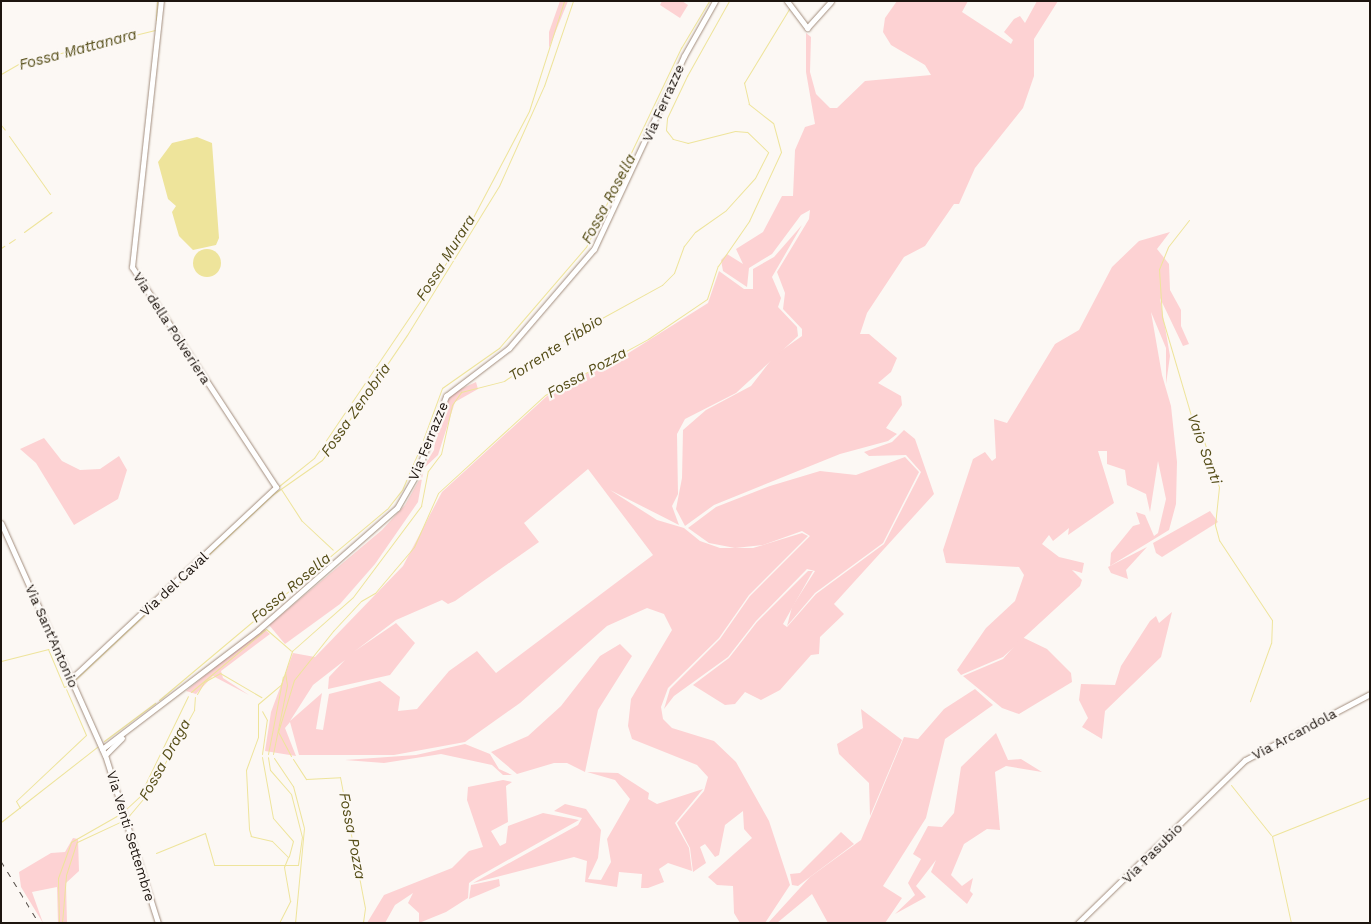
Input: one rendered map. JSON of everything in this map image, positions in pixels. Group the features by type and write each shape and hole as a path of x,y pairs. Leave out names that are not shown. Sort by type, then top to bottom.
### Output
{"street":[{"name":"Via della Polveriera","path":"161,1 132,267 276,487"},
{"name":"Via Ferrazze","path":"124,734 258,630 397,508 416,475 446,396 509,348 594,249 684,56 715,1"},
{"path":"790,4 804,26 811,28 831,1"},
{"name":"Via del Caval","path":"71,679 276,487"},
{"name":"Via Sant'Antonio","path":"1,523 102,749"},
{"name":"Via Arcandola","path":"1223,781 1258,751 1370,694"},
{"path":"102,749 124,734"},
{"path":"105,756 124,734"},
{"name":"Via Venti Settembre","path":"102,749 158,923"},
{"name":"Via Pasubio","path":"1078,923 1223,781"}],"shaded area":[{"path":"560,1 568,1 549,48 549,32"},
{"path":"662,1 682,1 688,5 680,18 660,5"},
{"path":"897,1 968,1 962,12 1011,44 1013,40 1004,32 1014,19 1020,16 1025,23 1037,1 1058,1 1034,39 1034,76 1023,108 975,168 959,204 954,204 925,246 904,257 867,313 860,334 869,334 897,358 891,372 878,383 901,396 902,405 886,428 897,434 888,441 840,454 714,505 685,526 676,509 682,478 683,430 706,410 751,386 775,355 802,336 802,329 783,309 785,293 777,272 809,219 810,210 801,215 772,254 749,268 747,287 723,271 721,260 727,254 743,264 736,249 763,232 782,196 793,196 795,150 805,127 815,124 806,72 806,33 811,37 810,72 816,94 830,108 837,108 865,81 931,75 925,65 891,45 883,32 885,18"},
{"path":"197,137 212,143 219,238 216,245 193,250 179,236 172,212 176,206 168,199 158,162 172,143"},
{"path":"802,225 772,277 781,298 778,307 797,327 798,336 736,393 685,419 677,434 678,494 672,506 679,525 610,490 657,520 684,528 700,541 720,548 753,548 802,533 808,536 749,595 719,638 668,688 661,707 663,719 672,728 714,741 736,762 769,821 790,885 765,923 740,923 734,913 733,886 717,885 708,877 752,838 744,829 743,811 725,825 719,855 715,857 705,844 700,847 706,863 693,872 690,848 677,823 704,791 708,777 697,765 632,739 628,726 631,699 672,630 664,614 647,608 607,626 520,703 465,742 394,755 299,755 290,722 285,728 296,756 265,751 271,712 293,653 315,657 403,566 442,492 558,386 619,359 708,303 719,271 744,289 753,289 753,269 774,257","holes":["588,469 653,555 496,673 477,651 449,671 417,709 398,711 400,697 380,681 329,694 323,730 316,729 322,693 290,721 313,685 345,660 329,677 328,689 390,675 415,643 396,623 355,651 396,620 442,600 448,604 455,601 539,542 524,523"]},
{"path":"1170,232 1157,249 1169,264 1170,290 1181,310 1181,326 1189,344 1183,346 1160,298 1170,356 1166,384 1166,348 1151,312 1162,375 1171,406 1177,462 1176,504 1169,530 1110,566 1111,553 1133,526 1140,524 1136,512 1145,515 1154,536 1158,533 1166,499 1158,461 1150,512 1146,494 1127,485 1125,470 1107,464 1107,451 1098,451 1114,503 1068,535 1069,528 1053,541 1049,535 1042,544 1059,557 1084,563 1082,573 1072,570 1082,580 1080,586 1003,657 961,675 957,670 986,628 1015,601 1024,575 1019,567 946,563 943,550 973,459 985,452 992,461 996,458 994,419 1007,423 1055,344 1079,330 1112,267 1139,241"},
{"path":"207,249 217,253 221,263 217,273 207,277 197,273 193,263 197,253"},
{"path":"476,382 478,389 455,402 438,455 422,470 434,450 436,431 450,394"},
{"path":"904,430 915,439 934,494 834,604 844,614 820,637 819,654 811,655 780,690 761,700 745,692 735,704 725,705 693,685 729,658 757,622 808,571 813,571 783,624 787,627 816,594 884,544 921,472 906,455 869,456 864,452 892,442"},
{"path":"44,438 62,461 80,470 100,469 119,456 127,470 118,499 74,525 36,463 20,449"},
{"path":"905,457 919,472 883,543 815,593 787,626 792,607 815,571 807,569 756,621 728,657 674,696 664,709 670,689 720,639 750,596 810,536 802,531 763,545 735,548 709,543 688,528 716,507 770,486 820,471 856,475"},
{"path":"423,473 418,502 375,564 340,604 285,644 269,625 382,530 405,505"},
{"path":"1210,511 1218,522 1162,557 1156,553 1153,543"},
{"path":"1147,547 1126,570 1128,579 1111,573 1108,567"},
{"path":"1172,612 1161,657 1105,711 1102,739 1082,727 1088,718 1079,700 1081,684 1115,685 1121,666 1150,621 1156,616 1159,623"},
{"path":"263,628 270,634 221,671 223,678 249,695 213,676 196,694 186,691"},
{"path":"1022,637 1047,649 1071,673 1072,682 1019,714 1002,708 963,676 1003,659"},
{"path":"620,644 632,656 598,710 585,772 567,763 554,763 517,774 491,752 528,736 561,706 600,656"},
{"path":"975,689 993,705 945,739 926,818 883,886 902,898 885,923 828,923 812,894 777,923 768,923 810,877 861,840 904,737 918,739 944,709"},
{"path":"861,709 902,740 870,816 869,783 839,754 837,744 863,728"},
{"path":"996,733 1008,760 1021,759 1042,772 1006,766 995,772 1000,830 987,829 964,844 951,875 962,886 973,878 970,891 973,894 967,904 931,872 936,860 916,886 926,897 895,914 915,895 908,883 921,859 913,854 928,826 942,827 954,813 961,767"},
{"path":"465,744 490,754 499,769 512,775 503,775 492,765 441,754 384,763 345,760 416,755"},
{"path":"587,772 618,773 649,793 648,799 657,804 703,789 675,823 689,848 692,871 668,863 659,869 664,882 648,888 641,888 642,874 619,872 617,887 585,882 587,861 574,857 473,883 578,825 582,818 554,811 565,804 586,809 601,830 598,858 588,879 601,880 611,862 607,839 630,799 615,780"},
{"path":"503,780 512,782 506,786 508,822 491,831 500,846 506,843 508,826 543,813 579,820 476,878 469,883 468,898 446,912 419,923 419,913 408,903 413,893 395,905 385,923 367,923 384,895 452,868 469,851 483,847 467,800 468,787"},
{"path":"841,832 854,844 798,886 792,885 790,874 800,873"},
{"path":"73,838 78,839 79,871 66,883 67,923 58,923 57,887 32,892 43,923 21,887 19,872 51,853 65,852"},
{"path":"499,879 500,886 469,899 471,885"}],"waterway":[{"name":"Fossa Mattanara","path":"156,20 157,1"},
{"name":"Fossa Murara","path":"279,486 314,458 460,242 529,111 564,1"},
{"name":"Fossa Zenobria","path":"74,681 272,495 322,460 407,335 499,186 544,86 573,1"},
{"name":"Fossa Rosella","path":"423,440 442,388 499,348 586,247 681,48 709,1"},
{"name":"Torrente Fibbio","path":"279,923 290,901 284,867 288,857 272,841 251,836 249,829 246,770 258,737 258,704 281,685 292,651 353,597 421,506 428,471 441,454 452,405 461,392 504,381 571,335 662,285 674,273 684,246 695,232 726,210 755,178 768,152 747,132 735,131 688,143 673,139 666,130 667,118 687,76 729,1"},
{"name":"Fossa Pozza","path":"291,756 278,732 294,680 333,631 361,601 375,593 414,547 438,493 545,395 648,339 707,299 718,266 749,221 781,152 773,123 749,104 744,83 789,9"},
{"name":"Fossa Mattanara","path":"1,74 20,63 155,30"},
{"name":"Fossa Mattanara","path":"1,125 5,130"},
{"name":"Fossa Mattanara","path":"9,136 50,194"},
{"name":"Fossa Mattanara","path":"24,232 52,212"},
{"name":"Vaio Santi","path":"1189,220 1168,247 1159,269 1162,317 1192,419 1199,426 1219,487 1215,525 1219,540 1272,620 1271,643 1250,701"},
{"name":"Fossa Mattanara","path":"9,243 15,239"},
{"name":"Fossa Rosella","path":"159,700 387,509 402,490 422,443"},
{"name":"Fossa Murara","path":"281,489 302,521 333,550"},
{"path":"191,692 266,629 291,651"},
{"name":"Fossa Zenobria","path":"1,661 48,649 64,687 71,684"},
{"name":"Fossa Pozza","path":"273,754 287,685 285,672"},
{"name":"Fossa Draga","path":"197,694 204,682 220,673 261,697"},
{"path":"268,754 283,676"},
{"path":"20,808 16,801 86,735 66,689"},
{"path":"125,810 139,797 188,696"},
{"name":"Fossa Draga","path":"127,818 149,792 194,710 195,697"},
{"name":"Fossa Rosella","path":"104,741 155,703"},
{"name":"Torrente Fibbio","path":"262,711 267,720 262,754"},
{"name":"Fossa Rosella","path":"1,822 97,747"},
{"name":"Torrente Fibbio","path":"262,757 273,818 293,841 289,856"},
{"path":"156,853 205,833 214,865 298,865 302,837 291,794 270,770 268,757"},
{"path":"274,758 293,786 304,828 295,923"},
{"name":"Fossa Pozza","path":"293,759 306,779 340,777 365,908 363,923"},
{"name":"Vaio Santi","path":"1231,785 1271,835"},
{"path":"1291,923 1272,836 1370,797"},
{"path":"59,923 58,878 71,842 120,814"},
{"name":"Fossa Draga","path":"62,923 66,875 77,842 122,821"}],"railway":[{"path":"1,861 39,923"}]}
